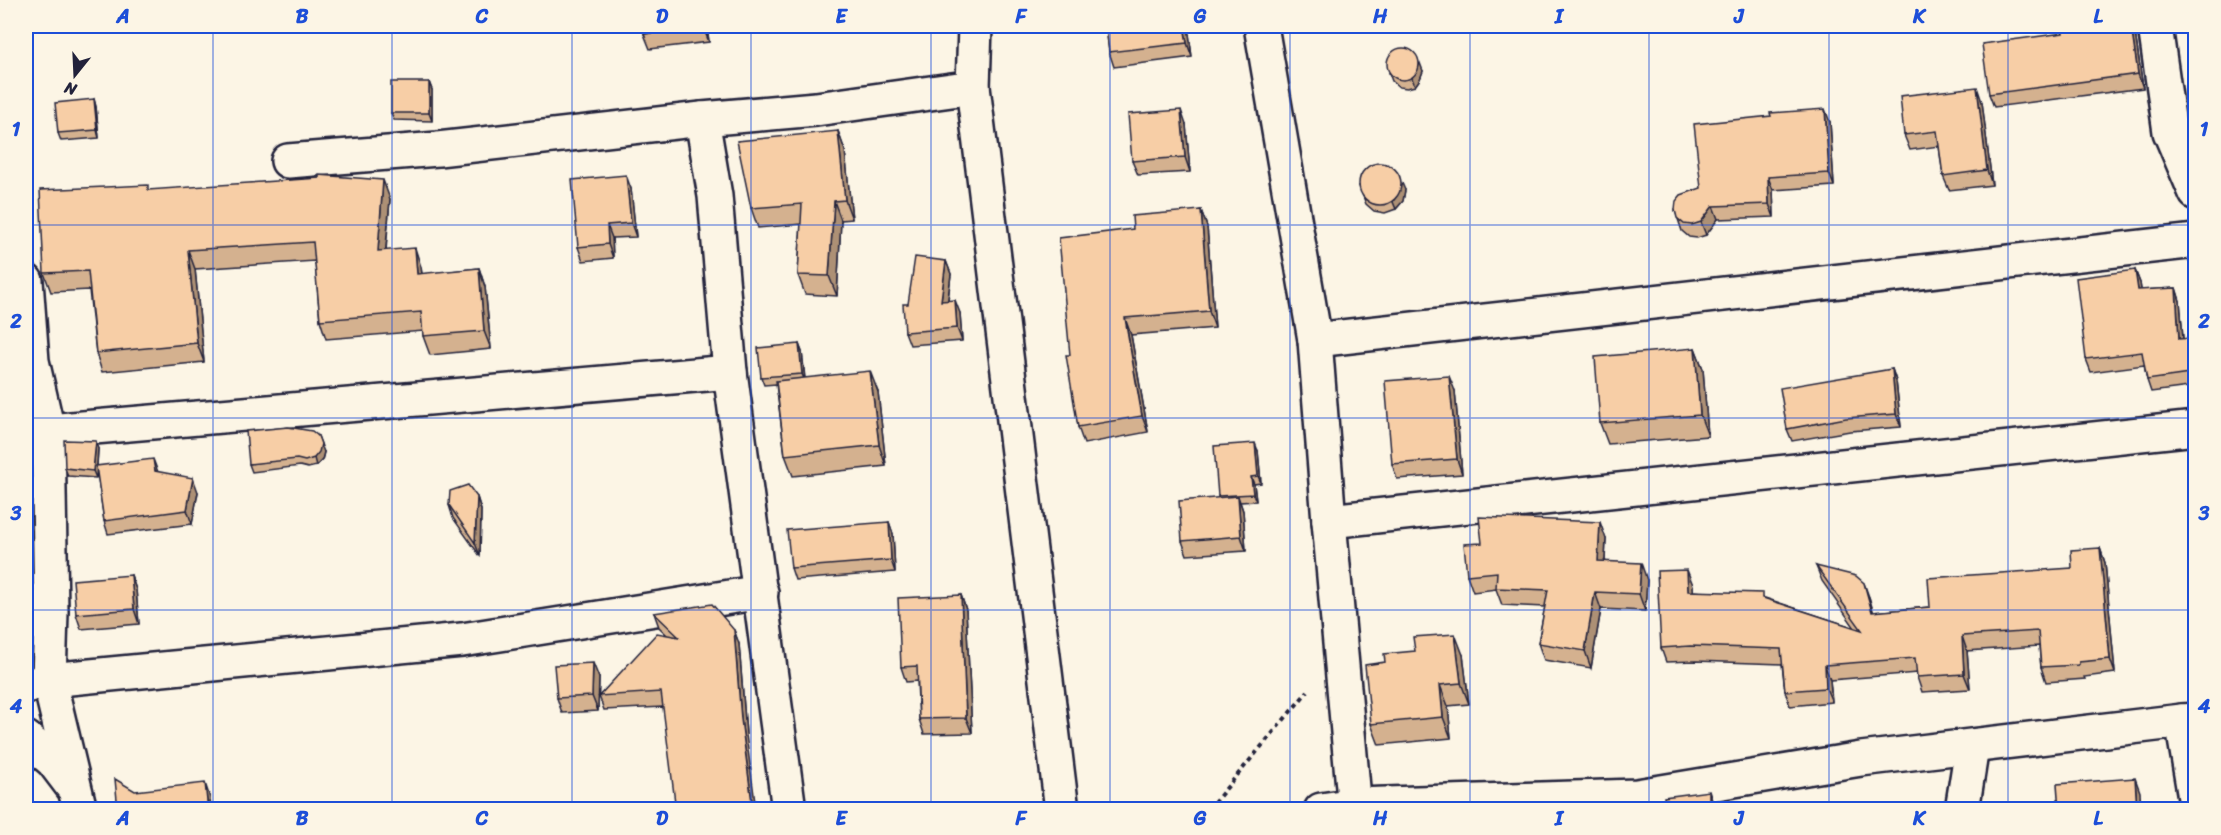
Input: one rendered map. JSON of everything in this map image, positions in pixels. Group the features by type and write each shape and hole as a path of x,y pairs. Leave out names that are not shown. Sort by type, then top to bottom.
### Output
{"street":[{"path":"975,26 973,87 1062,810"},
{"path":"1261,26 1315,340 1340,653 1355,807"},
{"path":"2155,26 2170,132 2196,193"},
{"path":"288,161 438,149 702,119 816,109 973,87"},
{"path":"702,119 715,196 730,372 789,810"},
{"path":"1315,340 2196,241"},
{"path":"26,281 32,361 48,431 51,612 37,683 78,800"},
{"path":"48,431 730,372"},
{"path":"1329,521 2196,428"},
{"path":"37,683 462,640 761,592"},
{"path":"1321,810 1355,807 1639,803 1862,759 2189,721 2196,804"},
{"path":"26,738 52,761 78,800"},
{"path":"1962,810 1972,747"}],"path":[{"path":"1208,810 1340,653"}],"building":[{"path":"643,26 703,26 703,27 644,34"},
{"path":"1106,26 1184,26 1187,43 1109,52"},
{"path":"2062,26 2131,26 2138,74 1989,94 1982,44 2063,33"},
{"path":"1403,48 1414,53 1419,64 1414,75 1403,80 1392,75 1387,64 1392,53"},
{"path":"391,82 429,82 429,113 391,113"},
{"path":"1977,87 1987,170 1943,176 1937,131 1904,135 1900,96"},
{"path":"94,99 97,130 58,133 55,103"},
{"path":"1825,109 1829,173 1768,177 1769,204 1713,206 1701,222 1692,225 1684,224 1677,218 1676,201 1681,195 1701,188 1694,124 1771,116 1770,113"},
{"path":"1181,110 1185,157 1132,161 1128,114"},
{"path":"838,131 845,200 834,201 829,276 798,275 802,204 751,208 737,141"},
{"path":"1380,163 1395,169 1401,184 1395,199 1380,205 1365,199 1359,184 1365,169"},
{"path":"319,175 383,180 378,251 415,248 417,274 479,268 484,331 423,336 421,312 320,320 313,242 188,250 197,343 96,353 88,271 44,273 40,190 148,185 148,190 319,178"},
{"path":"626,175 631,223 607,225 608,244 578,247 572,180"},
{"path":"1201,210 1209,311 1125,318 1142,416 1078,427 1066,355 1070,355 1059,238 1133,229 1132,216"},
{"path":"915,257 946,261 941,301 955,300 957,328 905,332 903,304 908,304"},
{"path":"2135,270 2138,290 2176,288 2179,339 2192,338 2196,373 2147,380 2142,352 2086,359 2076,278"},
{"path":"799,344 802,374 761,377 758,348"},
{"path":"1695,348 1700,415 1600,423 1595,357"},
{"path":"1892,369 1896,414 1846,418 1787,429 1780,388"},
{"path":"870,371 879,445 785,455 776,381"},
{"path":"1449,376 1457,459 1392,464 1385,381"},
{"path":"288,427 312,431 318,436 321,444 314,458 305,461 297,459 249,464 246,431"},
{"path":"64,440 96,441 93,471 65,468"},
{"path":"1255,443 1258,476 1251,477 1253,494 1218,496 1214,446"},
{"path":"153,459 155,471 193,478 187,510 104,521 96,466"},
{"path":"468,485 477,497 475,543 449,505 450,491"},
{"path":"1238,496 1241,536 1182,541 1179,501"},
{"path":"1479,517 1600,522 1598,561 1641,563 1639,594 1595,592 1585,651 1538,643 1548,590 1496,588 1497,572 1467,575 1464,544 1482,543"},
{"path":"889,522 891,560 791,568 787,530"},
{"path":"2100,548 2110,659 2079,662 2079,665 2041,667 2038,631 1962,636 1964,674 1917,677 1915,658 1825,665 1826,688 1785,691 1781,649 1690,646 1661,648 1657,571 1687,570 1688,591 1763,593 1763,598 1862,630 1816,566 1856,576 1864,583 1872,612 1930,607 1928,578 2072,568 2071,550"},
{"path":"131,575 134,609 76,614 73,580"},
{"path":"961,595 966,718 919,719 917,666 901,667 898,598"},
{"path":"712,604 734,630 741,719 753,810 676,810 661,692 599,696 657,633 679,637 654,613"},
{"path":"1455,634 1461,683 1440,685 1443,717 1371,724 1365,665 1385,662 1384,654 1415,651 1413,637"},
{"path":"593,663 592,696 557,698 554,665"},
{"path":"2135,778 2137,810 2059,810 2057,784"},
{"path":"115,779 135,791 205,783 208,810 118,810"},
{"path":"1709,791 1709,810 1665,810 1664,797"}]}
